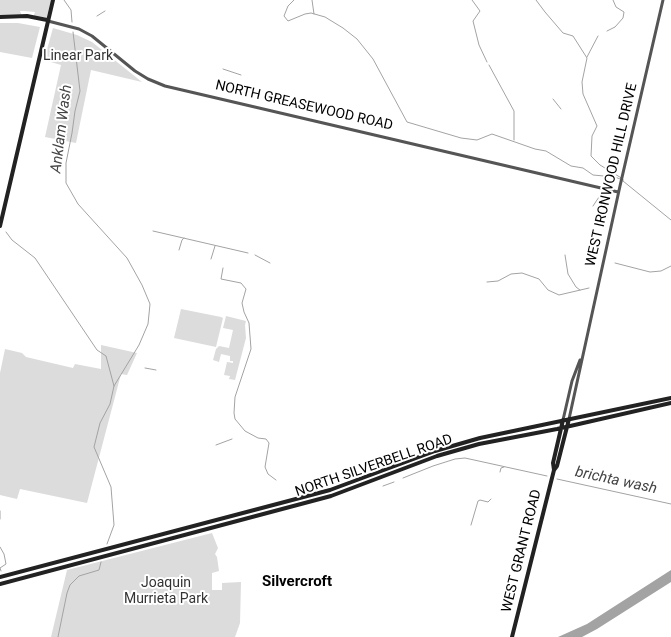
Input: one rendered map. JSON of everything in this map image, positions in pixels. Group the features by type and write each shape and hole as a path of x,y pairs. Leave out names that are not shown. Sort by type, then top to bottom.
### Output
{"main road":[{"path":"0,226 52,0"},
{"name":"NORTH GREASEWOOD ROAD","path":"0,17 27,16 47,20"},
{"name":"NORTH SILVERBELL ROAD","path":"0,584 334,489 435,451 497,434 671,398"},
{"name":"NORTH SILVERBELL ROAD","path":"0,577 331,496 437,456 480,444 567,427 671,403"},
{"path":"612,416 614,412 634,407"},
{"name":"WEST GRANT ROAD","path":"512,637 554,470 557,466 569,419"},
{"name":"WEST GRANT ROAD","path":"554,470 553,463 563,420"},
{"path":"497,434 498,440"}],"street":[{"name":"WEST IRONWOOD HILL DRIVE","path":"569,419 622,174 663,0"},
{"name":"NORTH GREASEWOOD ROAD","path":"47,20 79,29 92,36 135,71 165,86 618,192"},
{"name":"WEST IRONWOOD HILL DRIVE","path":"563,420 572,381 582,355"}],"green space":[{"path":"0,0 51,0 46,20 33,18 35,12 24,11 20,11 22,16 0,18"},
{"path":"0,23 18,23 40,27 32,58 0,52"},
{"name":"Linear Park","path":"53,28 77,35 92,42 142,82 91,70 76,143 45,137 61,65 44,60"},
{"path":"181,309 223,318 216,347 174,338"},
{"path":"226,316 246,321 246,338 235,380 229,379 230,376 224,375 227,362 233,363 233,361 230,361 230,356 221,354 219,362 213,360 216,349 219,346 229,348 233,330 223,328"},
{"path":"101,345 137,353 127,375 121,374 87,503 20,489 17,499 0,495 0,373 5,349 22,353 26,357 73,368 75,364 101,369"},
{"name":"Joaquin Murrieta Park","path":"212,533 218,548 215,554 219,571 212,573 212,590 222,590 222,583 241,582 240,623 235,637 51,637 67,570"}],"shaded area":[{"path":"671,570 671,582 597,629 582,637 558,637 587,624"}],"waterway":[{"name":"Anklam Wash","path":"64,0 71,10 72,22"},
{"path":"294,0 288,6 284,16 288,21 311,13 325,17 357,39 373,59 407,122 461,138 477,140 492,134 546,151 571,166 583,168 593,175 620,179"},
{"path":"312,0 314,14"},
{"path":"472,0 480,11 473,21 479,45 487,62"},
{"path":"536,0 563,33 573,36 587,58 582,82 583,94 597,126 592,136 591,156 600,165 623,179 623,181"},
{"path":"607,31 615,27 623,18 624,12 616,7 613,0"},
{"path":"97,16 105,11"},
{"name":"Anklam Wash","path":"73,32 80,91 66,163 66,183 78,204 127,258 150,304 148,324 139,345 114,386 110,404 100,423 94,447 111,487 114,525 107,544"},
{"path":"587,57 598,36"},
{"path":"489,65 514,111 514,140"},
{"path":"223,69 241,75"},
{"path":"553,99 561,109"},
{"path":"623,181 671,220"},
{"path":"593,206 601,194"},
{"path":"153,231 248,253"},
{"path":"6,232 12,240 35,258 97,350 106,356 114,386"},
{"path":"179,250 184,238"},
{"path":"211,259 215,246"},
{"path":"255,255 270,263"},
{"path":"565,255 568,274 580,290"},
{"path":"615,263 650,272 661,271 671,266"},
{"path":"223,268 221,279 241,283 246,289 242,303 249,323 251,349 235,397 235,419 245,431 258,438 266,439 269,443 265,467 268,474 276,480"},
{"path":"487,282 498,281 511,274 522,273 539,279 548,290 559,295 589,288"},
{"path":"145,368 156,370"},
{"path":"216,445 232,439"},
{"name":"brichta wash","path":"403,478 433,466 465,458 547,476"},
{"name":"brichta wash","path":"500,472 501,468 504,467"},
{"name":"brichta wash","path":"557,479 671,504"},
{"name":"brichta wash","path":"383,486 394,482"},
{"path":"471,525 478,501 488,502 491,499"},
{"path":"0,511 0,519"},
{"path":"0,547 6,564 0,568 1,571"},
{"name":"Anklam Wash","path":"58,637 70,585 79,576 99,570 101,562"}],"district":[{"name":"Silvercroft","path":"297,582"}]}
